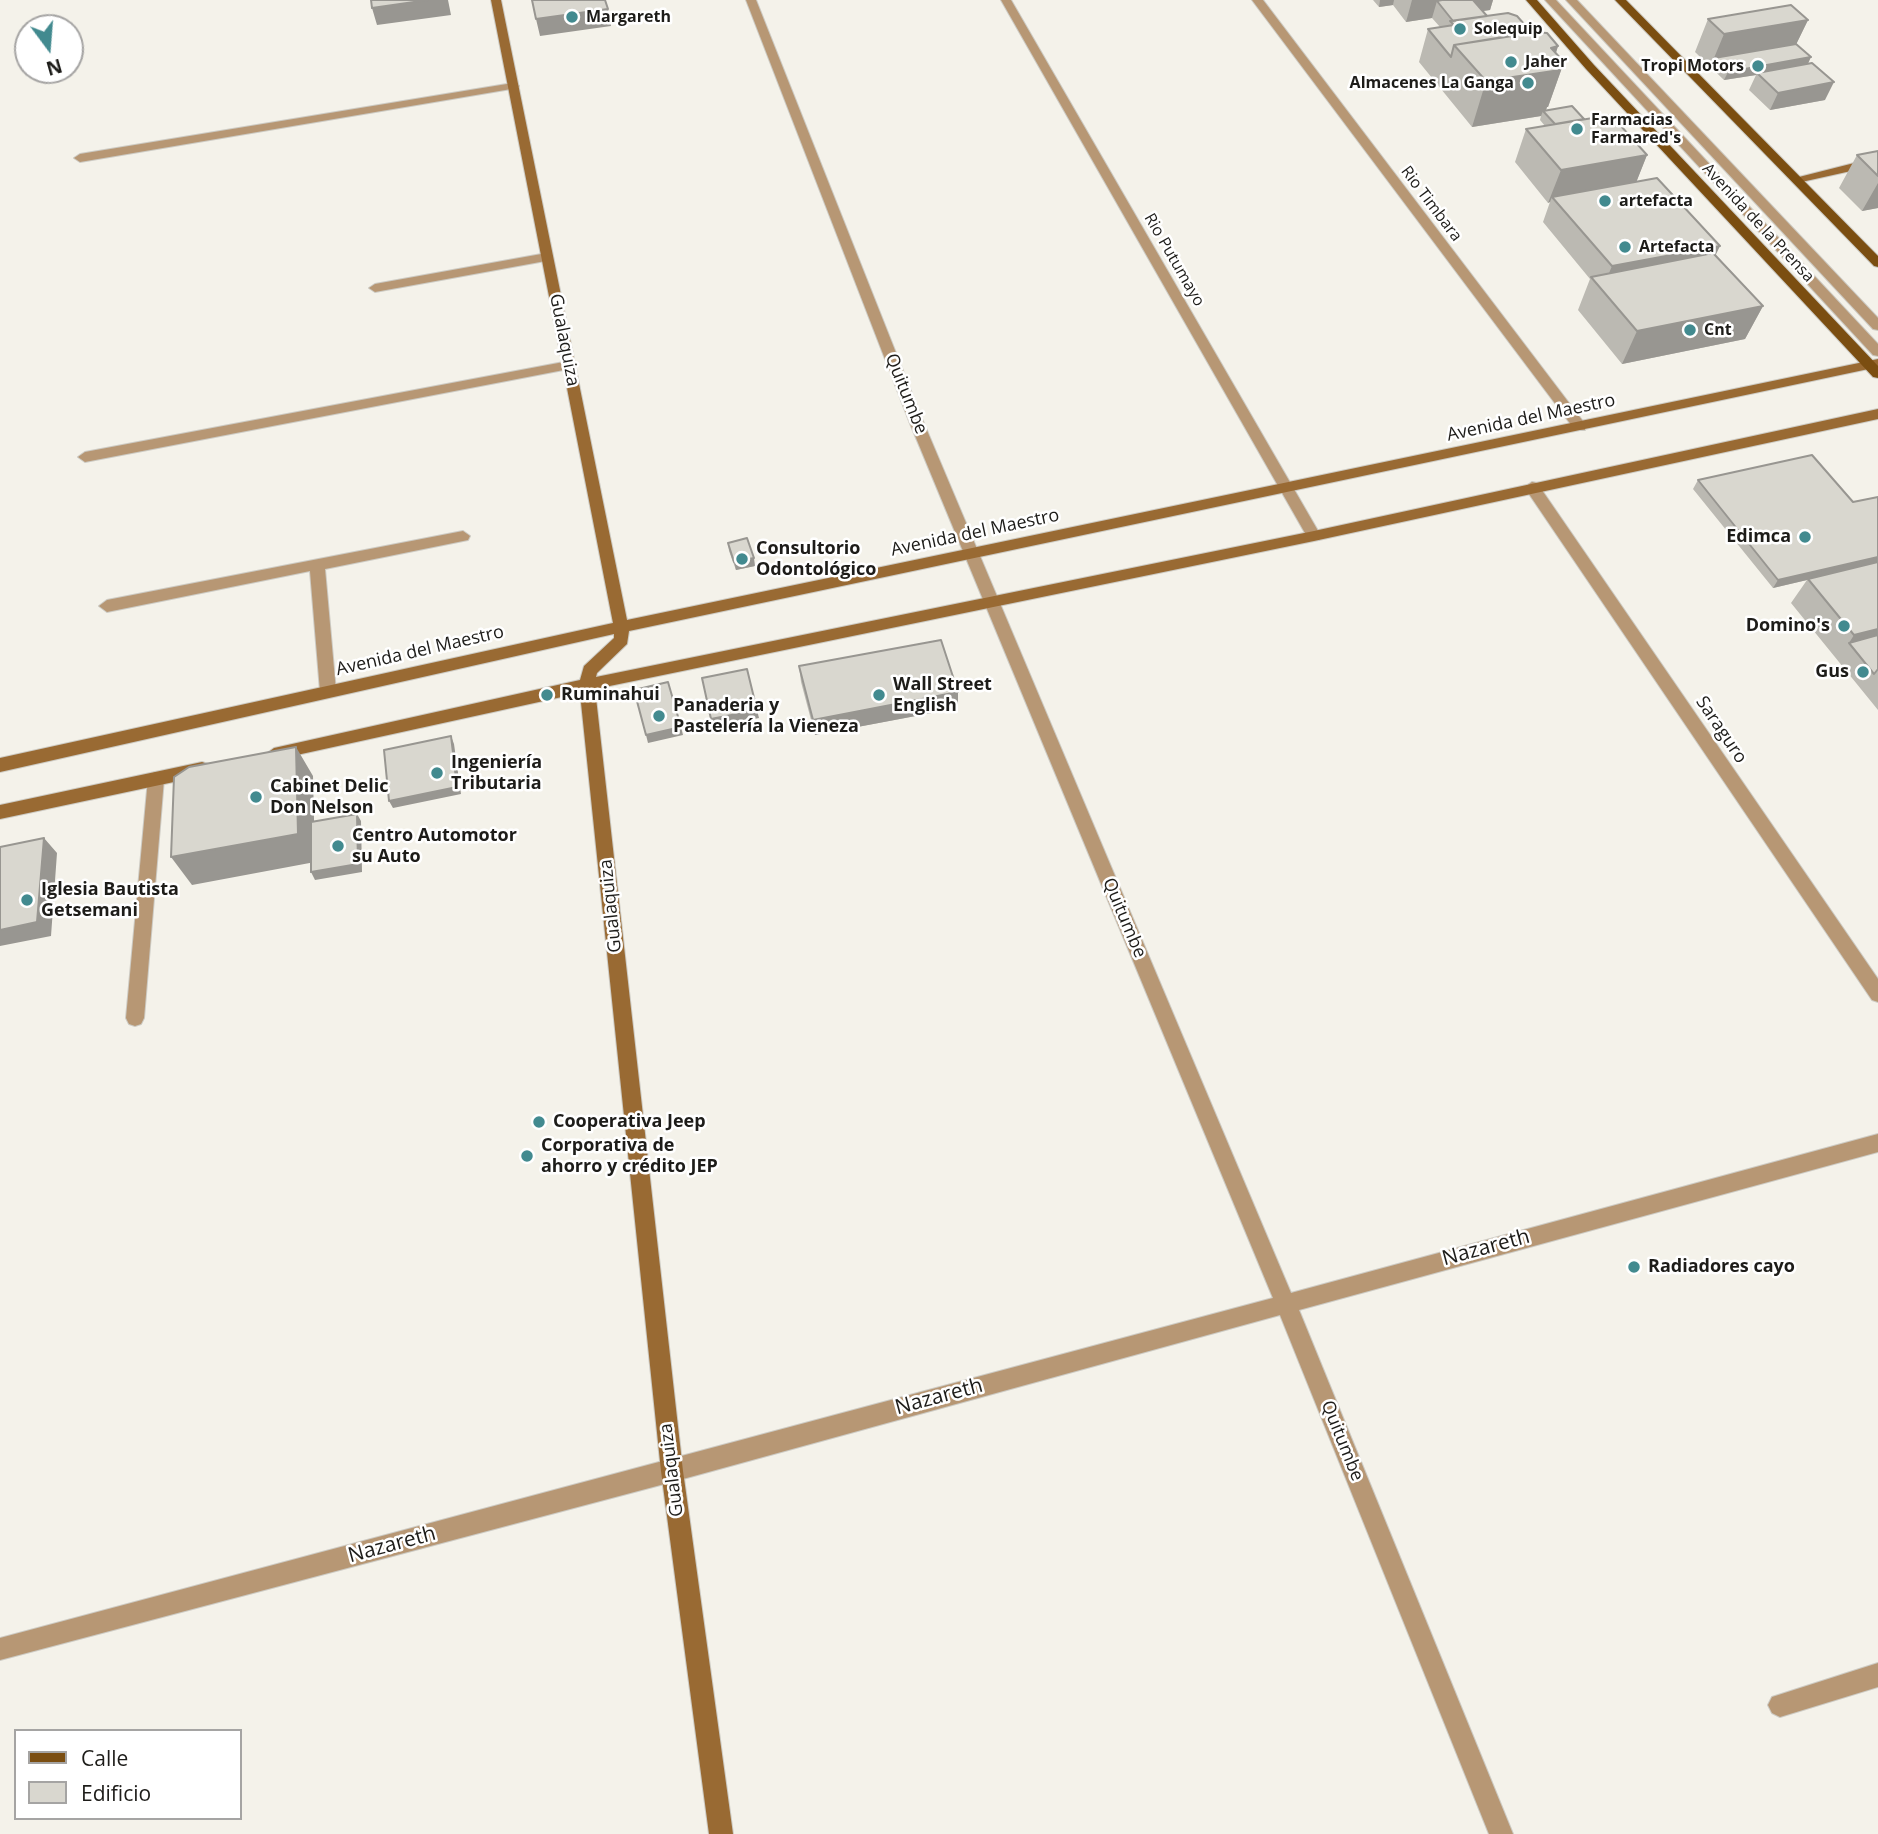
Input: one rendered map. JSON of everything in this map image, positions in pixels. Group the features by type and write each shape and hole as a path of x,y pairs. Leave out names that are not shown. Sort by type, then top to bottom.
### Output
{"main road":[{"name":"Gualaquiza","path":"496,0 621,626"},
{"name":"Avenida de la Prensa","path":"1531,0 1590,67 1875,368"},
{"path":"1620,0 1878,263"},
{"path":"1797,179 1878,160"},
{"name":"Avenida del Maestro","path":"0,765 621,626 1875,368"},
{"path":"264,756 587,685 1314,536 1878,414"},
{"path":"587,685 590,670 622,640 621,626"},
{"name":"Gualaquiza","path":"587,685 672,1471 721,1834"},
{"path":"0,812 223,765"}],"street":[{"name":"Quitumbe","path":"751,0 916,421 1285,1302 1501,1834"},
{"name":"Rio Putumayo","path":"1006,0 1314,536"},
{"name":"Rio Timbara","path":"1257,0 1580,427"},
{"path":"1550,0 1878,352"},
{"path":"1571,0 1878,326"},
{"path":"80,158 513,86"},
{"path":"375,288 547,257"},
{"path":"85,457 569,365"},
{"name":"Saraguro","path":"1532,487 1878,994"},
{"path":"107,606 463,536"},
{"path":"317,565 328,691"},
{"path":"135,1018 156,779"},
{"name":"Nazareth","path":"0,1649 672,1471 1285,1302 1878,1143"},
{"path":"1780,1705 1878,1675"}],"building":[{"path":"371,0 428,0 372,8"},
{"path":"532,0 605,0 608,9 536,19"},
{"path":"1473,0 1487,16 1453,21 1437,1"},
{"path":"1791,5 1808,20 1724,34 1708,19"},
{"path":"1508,13 1517,16 1532,33 1454,45 1451,57 1428,29 1454,25 1450,21"},
{"path":"1534,32 1547,33 1558,46 1551,48 1564,62 1554,63 1560,70 1486,81 1454,45"},
{"path":"1796,44 1811,57 1728,72 1714,58"},
{"path":"1812,63 1834,82 1778,93 1757,73"},
{"path":"1572,106 1584,119 1555,124 1543,111"},
{"path":"1611,115 1647,155 1561,170 1526,129"},
{"path":"1878,151 1878,176 1857,155"},
{"path":"1657,178 1720,246 1612,266 1552,197"},
{"path":"1713,253 1763,306 1637,331 1591,277"},
{"name":"Edimca","path":"1812,455 1853,502 1878,497 1878,557 1778,580 1698,480"},
{"path":"747,538 754,558 734,562 728,543"},
{"path":"1878,562 1878,629 1854,635 1808,579"},
{"path":"1878,635 1878,669 1874,674 1849,643"},
{"name":"Wall Street English","path":"941,640 958,692 813,720 799,666"},
{"path":"747,669 757,710 711,719 702,678"},
{"name":"Panaderia y Pastelería la Vieneza","path":"668,682 681,727 646,735 634,690"},
{"path":"451,736 457,787 389,801 384,750"},
{"path":"296,747 298,834 171,857 174,777 189,767"},
{"name":"Centro Automotor su Auto","path":"357,814 358,864 311,872 311,822"},
{"path":"44,838 37,922 0,930 0,847"}],"place":[{"name":"Margareth","path":"572,17"},
{"name":"Solequip","path":"1460,29"},
{"name":"Jaher","path":"1511,62"},
{"name":"Tropi Motors","path":"1758,66"},
{"name":"Almacenes La Ganga","path":"1528,83"},
{"name":"Farmacias Farmared's","path":"1577,129"},
{"name":"artefacta","path":"1605,201"},
{"name":"Artefacta","path":"1625,247"},
{"name":"Cnt","path":"1690,330"},
{"name":"Edimca","path":"1805,537"},
{"name":"Consultorio Odontológico","path":"742,559"},
{"name":"Domino's","path":"1844,626"},
{"name":"Gus","path":"1863,672"},
{"name":"Ruminahui","path":"547,695"},
{"name":"Wall Street English","path":"879,695"},
{"name":"Panaderia y Pastelería la Vieneza","path":"659,716"},
{"name":"Ingeniería Tributaria","path":"437,773"},
{"name":"Cabinet Delic Don Nelson","path":"256,797"},
{"name":"Centro Automotor su Auto","path":"338,846"},
{"name":"Iglesia Bautista Getsemani","path":"27,900"},
{"name":"Cooperativa Jeep","path":"539,1122"},
{"name":"Corporativa de ahorro y crédito JEP","path":"527,1156"},
{"name":"Radiadores cayo","path":"1634,1267"}]}
